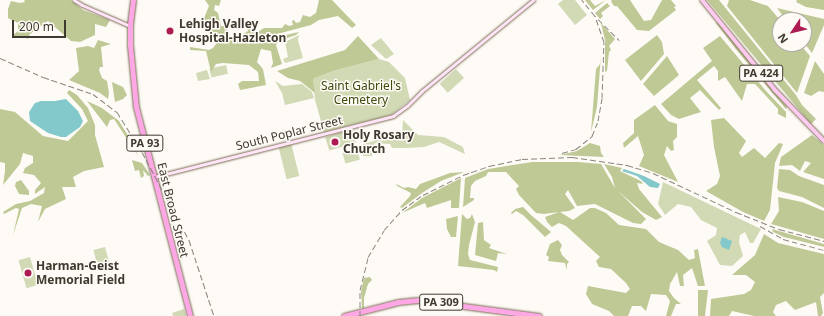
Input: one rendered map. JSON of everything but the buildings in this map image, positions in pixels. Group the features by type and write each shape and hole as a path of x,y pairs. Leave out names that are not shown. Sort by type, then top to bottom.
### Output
{"highway":[{"name":"East Broad Street","path":"133,0 130,26 136,107 190,316"},
{"name":"PA 309","path":"344,316 398,302 418,300 539,316"}],"main road":[{"path":"74,0 130,26"},
{"name":"South Poplar Street","path":"154,177 393,116 407,106 422,91 533,0"},
{"name":"PA 424","path":"702,0 774,89 824,141"}],"green space":[{"path":"24,0 71,0 83,10 110,20 106,27 95,24 95,35 80,42 71,41 48,21 30,34 28,39 22,36 15,38 13,35 18,31 18,23 8,18 8,9 11,1 20,3 25,2"},
{"path":"205,0 221,0 219,6 215,5 214,10 218,13 221,26 230,26 225,32 234,40 248,31 246,25 248,24 256,33 264,28 282,28 285,24 289,26 293,25 292,21 294,20 296,23 300,22 303,15 310,17 316,13 319,0 332,0 356,25 352,28 338,16 319,20 311,25 277,34 277,37 299,32 296,35 279,41 276,45 282,64 271,68 273,63 271,51 261,49 257,62 263,69 266,85 240,90 238,84 242,81 259,81 258,72 249,65 223,63 216,64 211,72 206,51 190,50 190,47 209,50 216,44 214,38 204,29 202,23 209,6"},
{"path":"563,0 575,0 587,15 575,25 558,4"},
{"path":"585,0 590,0 595,6 606,0 593,10"},
{"path":"630,0 644,21 651,20 662,0 671,0 676,6 674,7 676,10 649,31 637,30 617,6 614,6 611,1"},
{"path":"707,0 719,0 796,95 802,105 816,119 811,124"},
{"path":"729,0 750,0 768,6 773,12 772,52 807,52 810,56 797,93 727,6"},
{"path":"797,0 824,0 824,10 806,7 796,2"},
{"path":"607,3 610,6 601,13 603,16 600,19 595,13"},
{"path":"777,8 794,12 780,12"},
{"path":"812,16 824,19 824,25 812,53"},
{"path":"717,22 787,107 786,109 735,48 716,23"},
{"path":"601,23 615,39 609,46 611,50 609,52 607,71 605,72 605,40"},
{"path":"299,35 298,40 303,58 285,63 283,59 288,57 285,42"},
{"path":"657,35 662,42 664,54 641,81 625,60"},
{"path":"358,36 379,59 333,71 313,79 315,93 300,81 288,78 277,71 345,50"},
{"path":"720,36 766,91 786,112 786,118 778,114 778,109 755,84 747,84 742,101 725,77 718,81 718,71 714,66 697,80 721,108 719,110 700,90 690,98 701,112 679,119 671,115 661,104 712,61 703,48"},
{"path":"381,38 394,54 386,59 371,45"},
{"path":"98,40 111,44 101,47 103,67 100,67 99,70 102,78 107,81 109,93 108,99 100,93 69,80 79,71 76,48 88,46 94,48"},
{"path":"601,55 597,107 591,132 596,69 600,64"},
{"path":"667,56 679,75 654,96 643,84"},
{"name":"Saint Gabriel's Cemetery","path":"379,59 389,62 405,78 410,100 391,115 324,132 315,100 313,79 333,71"},
{"path":"815,61 824,74 824,92 819,91 811,96 804,93"},
{"path":"226,65 228,74 211,78 209,69"},
{"path":"456,69 464,78 448,93 440,84"},
{"path":"207,70 210,79 198,81 196,73"},
{"path":"275,81 283,86 302,84 312,92 314,98 285,105 282,93"},
{"path":"112,82 123,87 127,95 123,99 115,102"},
{"path":"69,90 77,95 88,108 95,125 95,135 104,167 84,171 73,177 76,187 62,187 66,199 45,209 38,222 42,206 31,204 22,208 13,235 19,209 16,208 4,214 3,212 16,204 30,201 44,193 45,187 35,194 35,190 41,183 34,175 23,173 25,168 33,163 33,156 23,153 20,164 3,185 5,163 0,162 0,109 15,112 43,136 68,141 88,121 82,109 67,93"},
{"path":"87,101 102,108 119,121 132,142 138,156 114,119 110,120 107,127"},
{"path":"655,105 668,121 677,124 677,137 673,141 674,150 671,151 667,146 664,155 678,182 639,166 644,155 638,136 624,148 623,143 634,133 634,120"},
{"path":"724,118 746,141 739,153 742,157 754,148 765,158 779,143 783,144 775,163 770,210 764,221 743,212 706,191 717,184 720,176 714,147 711,120"},
{"path":"403,120 418,135 444,137 463,147 465,154 439,142 424,147 406,148 392,148 390,144 375,143 373,146 372,156 363,156 360,145 374,141 376,138 385,139 402,135"},
{"path":"352,129 356,142 329,151 325,137"},
{"path":"812,135 824,145 824,179 803,172 811,163 805,161 800,171 792,165 779,166 781,157"},
{"path":"291,143 299,176 287,179 278,146"},
{"path":"590,143 600,146 601,153 604,157 560,155 577,151"},
{"path":"357,149 360,160 345,164 343,153"},
{"path":"132,160 142,163 150,175 148,176 143,170 144,176 141,178 139,170 135,171"},
{"path":"532,162 578,162 601,164 615,188 612,177 604,164 622,168 620,171 641,181 643,184 637,183 639,189 662,217 656,220 642,212 618,191 646,219 641,224 633,223 595,204 577,206 568,190 565,194 575,208 569,211 560,212 573,220 590,208 595,208 606,213 619,225 646,229 659,242 678,250 689,260 695,258 694,250 698,249 705,286 698,286 692,268 683,275 684,286 680,286 677,272 670,284 669,291 681,304 676,304 671,316 666,316 670,301 666,295 651,294 646,311 641,306 632,306 628,316 614,316 609,311 592,304 586,294 588,286 626,293 630,289 626,283 611,269 599,267 596,261 600,257 566,226 559,223 552,227 547,222 545,217 559,212 544,214 536,213 519,195 516,189 519,186 506,172 488,172 486,176 475,181 471,186 470,198 474,198 474,200 463,207 465,178 488,169"},
{"path":"779,169 790,170 799,176 824,185 824,208 802,197 779,191 777,188"},
{"path":"464,172 441,181 402,208 400,207 411,193 397,186 396,184 404,188 408,187 416,189 420,184 450,173"},
{"path":"461,178 459,208 451,208 451,200 427,208 425,203 402,213 422,198"},
{"path":"21,180 29,191 29,195 19,194 15,186 16,182"},
{"path":"663,182 761,229 753,243 750,243 745,232 740,235 739,242 743,256 732,266 720,265 707,241 716,235 717,228 701,220 691,207 678,204 665,215 658,204"},
{"path":"778,197 802,202 824,211 824,239 771,224 779,211"},
{"path":"523,207 551,232 545,237 523,215 516,211 512,214 511,213 515,209"},
{"path":"462,214 467,219 470,218 472,214 475,222 469,245 468,254 470,260 498,267 497,272 494,270 458,266"},
{"path":"458,216 456,237 451,237 447,229 446,219"},
{"path":"483,222 484,240 491,245 489,248 507,254 498,253 496,261 475,255 478,223"},
{"path":"772,229 824,244 824,247 784,237 773,232"},
{"path":"764,234 778,243 824,254 824,293 820,297 823,313 821,316 818,316 816,302 795,310 786,301 776,305 773,312 776,316 754,316 732,311 729,316 710,316 711,299 744,294 751,290 755,282 746,275 732,275 755,255"},
{"path":"558,240 562,245 560,250 562,255 569,262 567,264 567,270 565,263 548,261 549,257 546,255 550,244"},
{"path":"105,247 109,262 98,266 93,250"},
{"name":"Harman-Geist Memorial Field","path":"30,257 38,285 26,288 18,260"},
{"path":"370,277 372,280 368,284 364,298 364,308 362,308 361,291 364,278"},
{"path":"698,290 708,290 705,316 698,316"},
{"path":"184,309 186,316 173,316 172,313"}],"water":[{"path":"66,99 78,111 83,121 80,127 66,137 48,133 30,121 29,112 35,103 41,101"},
{"path":"624,169 644,176 660,184 658,188 650,187 637,176 622,171"},
{"path":"722,237 732,241 729,250 722,247 720,243"}],"railway":[{"path":"562,153 576,149 592,136 598,121 602,98 604,42 595,16 582,0"},
{"path":"598,19 619,40"},
{"path":"0,58 43,77 93,94 117,112 142,152 189,240 214,316"},
{"path":"360,316 360,290 368,257 384,230 402,210 423,195 463,175 489,166 522,159 572,157 627,165 653,173 736,212 779,229 824,241"},
{"path":"760,226 783,239 824,250"}],"place":[{"name":"Lehigh Valley Hospital-Hazleton","path":"170,31"},
{"name":"Holy Rosary Church","path":"335,142"},
{"name":"Harman-Geist Memorial Field","path":"28,273"}]}
